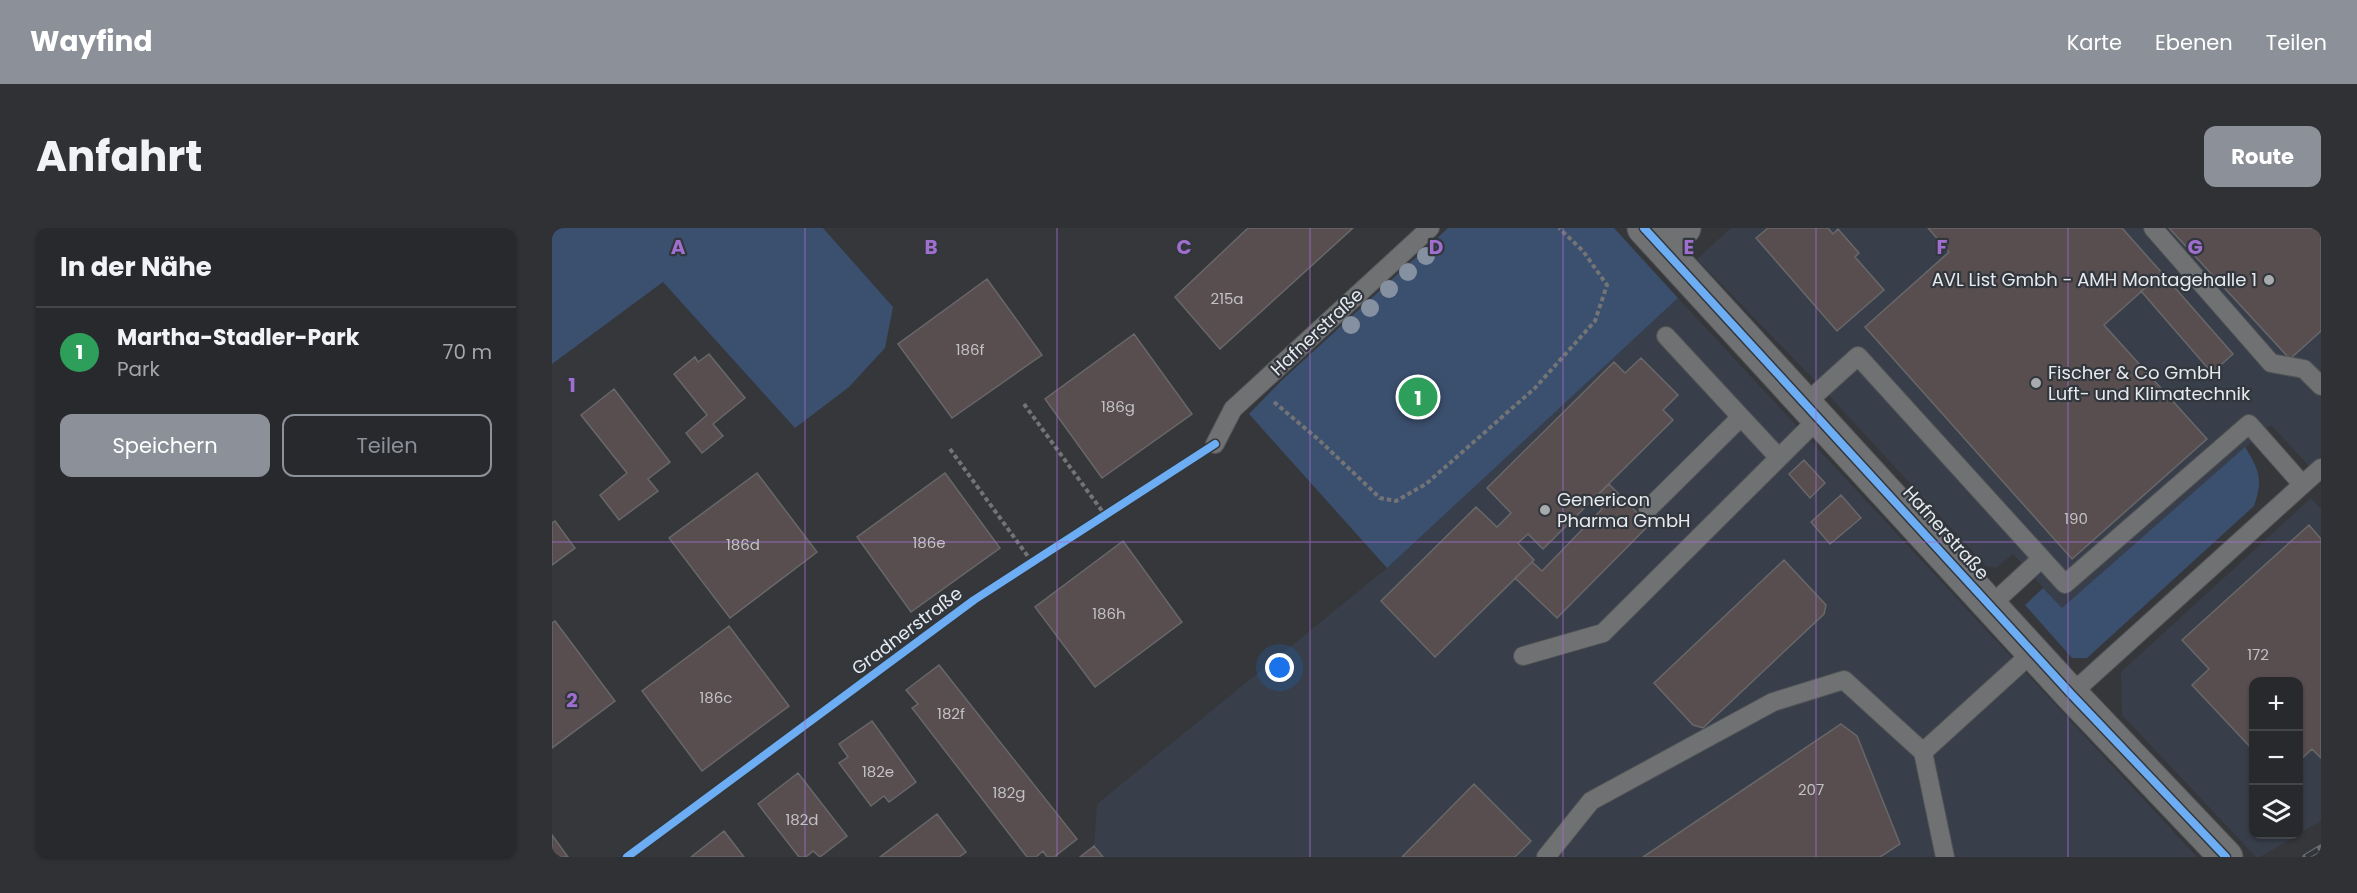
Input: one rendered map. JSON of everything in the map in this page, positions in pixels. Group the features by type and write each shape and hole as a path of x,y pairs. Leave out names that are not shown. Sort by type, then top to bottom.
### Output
{"street":[{"name":"Hafnerstraße","path":"1664,235 1813,410 2071,694 2226,857"}],"lane":[{"name":"Hafnerstraße","path":"1215,444 1233,409 1430,228"},
{"path":"2153,228 2271,363 2304,369 2321,386"},
{"path":"1666,336 1779,458"},
{"path":"1523,656 1603,633 1779,458 1813,410 1858,356 2065,584 2249,424 2302,484"},
{"path":"1648,509 1741,417"},
{"path":"2071,694 2321,468"},
{"path":"1991,605 2042,559"},
{"path":"1923,752 2033,652"},
{"path":"1546,857 1591,801 1773,702 1844,680 1923,752 1945,857"}],"path":[{"path":"1243,400 1274,402 1380,498 1396,501 1426,484 1535,388 1595,321 1607,285 1583,251 1559,228"},
{"path":"1024,404 1105,515"},
{"path":"950,449 1032,562"},
{"path":"1096,521 1115,509"},
{"path":"1023,568 1041,556"}],"shaded area":[{"path":"552,228 823,228 893,307 885,348 849,387 795,428 663,282 552,364"},
{"path":"1448,228 1614,228 1678,298 1387,568 1249,414 1281,381"},
{"path":"1731,228 2321,228 2321,479 2271,425 2062,609 2013,554 1996,568 1986,566 1823,389 1697,259"},
{"path":"1678,298 2197,857 1080,857 1094,846 1097,804 1387,568"},
{"path":"2245,447 2257,469 2259,482 2254,506 2087,658 2072,658 2025,605 2043,588 2062,608"},
{"path":"2311,498 2321,509 2321,821 2303,831 2303,677 2249,677 2249,839 2291,839 2260,857 2256,857 2122,715 2121,672"}],"building":[{"path":"1248,228 1353,228 1220,349 1175,297"},
{"path":"1768,228 1828,228 1833,234 1838,229 1859,253 1855,257 1884,290 1837,331 1756,238"},
{"name":"Fischer & Co GmbH Luft- und Klimatechnik","path":"1928,228 2122,228 2162,273 2104,325 2207,439 2072,559 1865,327 1949,252"},
{"name":"AVL List Gmbh - AMH Montagehalle 1","path":"2169,228 2321,228 2321,331 2290,359"},
{"path":"2162,273 2233,354 2212,373 2141,291"},
{"path":"987,279 1042,355 952,418 898,344"},
{"path":"1134,334 1192,414 1102,478 1045,399"},
{"path":"709,354 745,398 713,424 723,436 702,453 686,433 707,415 674,374 695,357 698,362"},
{"name":"Genericon Pharma GmbH","path":"1641,358 1678,395 1663,410 1673,420 1543,549 1528,534 1518,543 1534,560 1435,657 1381,601 1476,507 1497,527 1511,513 1487,488 1614,362 1625,373"},
{"path":"614,389 670,462 648,479 658,491 619,520 600,495 627,473 581,415"},
{"path":"1804,460 1825,483 1810,498 1789,474"},
{"path":"757,473 817,552 730,618 669,538"},
{"path":"945,473 1000,548 911,612 857,537"},
{"path":"1609,484 1649,525 1557,618 1515,578 1532,562 1542,571 1602,509 1593,500"},
{"path":"1841,495 1861,518 1830,544 1811,522"},
{"path":"555,521 575,548 552,565 552,523"},
{"path":"2309,525 2321,539 2321,758 2312,749 2303,757 2303,677 2249,677 2249,746 2192,685 2209,669 2182,640"},
{"path":"1123,541 1182,622 1095,687 1035,607"},
{"path":"1784,560 1826,605 1824,614 1703,728 1693,725 1654,683"},
{"path":"555,621 615,701 552,748 552,623"},
{"path":"729,626 789,706 702,771 642,691"},
{"path":"939,665 1077,839 1054,857 1047,857 1043,851 1036,857 1027,857 912,708 918,704 906,690"},
{"path":"872,721 916,782 889,802 884,796 871,806 839,763 848,757 839,744"},
{"path":"1841,724 1857,736 1900,844 1880,857 1643,857"},
{"path":"798,773 847,836 820,857 813,851 806,857 799,857 758,804"},
{"path":"1474,784 1531,841 1515,857 1402,857"},
{"path":"937,814 966,852 959,857 880,857"},
{"path":"724,831 744,857 691,857"},
{"path":"552,835 568,857 552,857"},
{"path":"1094,846 1103,857 1080,857"}],"railway":[{"path":"2306,857 2321,848"}],"cycle path":[{"path":"1644,228 2071,694 2226,857"},
{"name":"Gradnerstraße","path":"627,857 974,600 1215,444"}],"place":[{"name":"AVL List Gmbh - AMH Montagehalle 1","path":"2269,280"},
{"name":"Fischer & Co GmbH Luft- und Klimatechnik","path":"2036,383"},
{"name":"Martha-Stadler-Park","path":"1418,397"},
{"name":"Genericon Pharma GmbH","path":"1545,510"}]}
